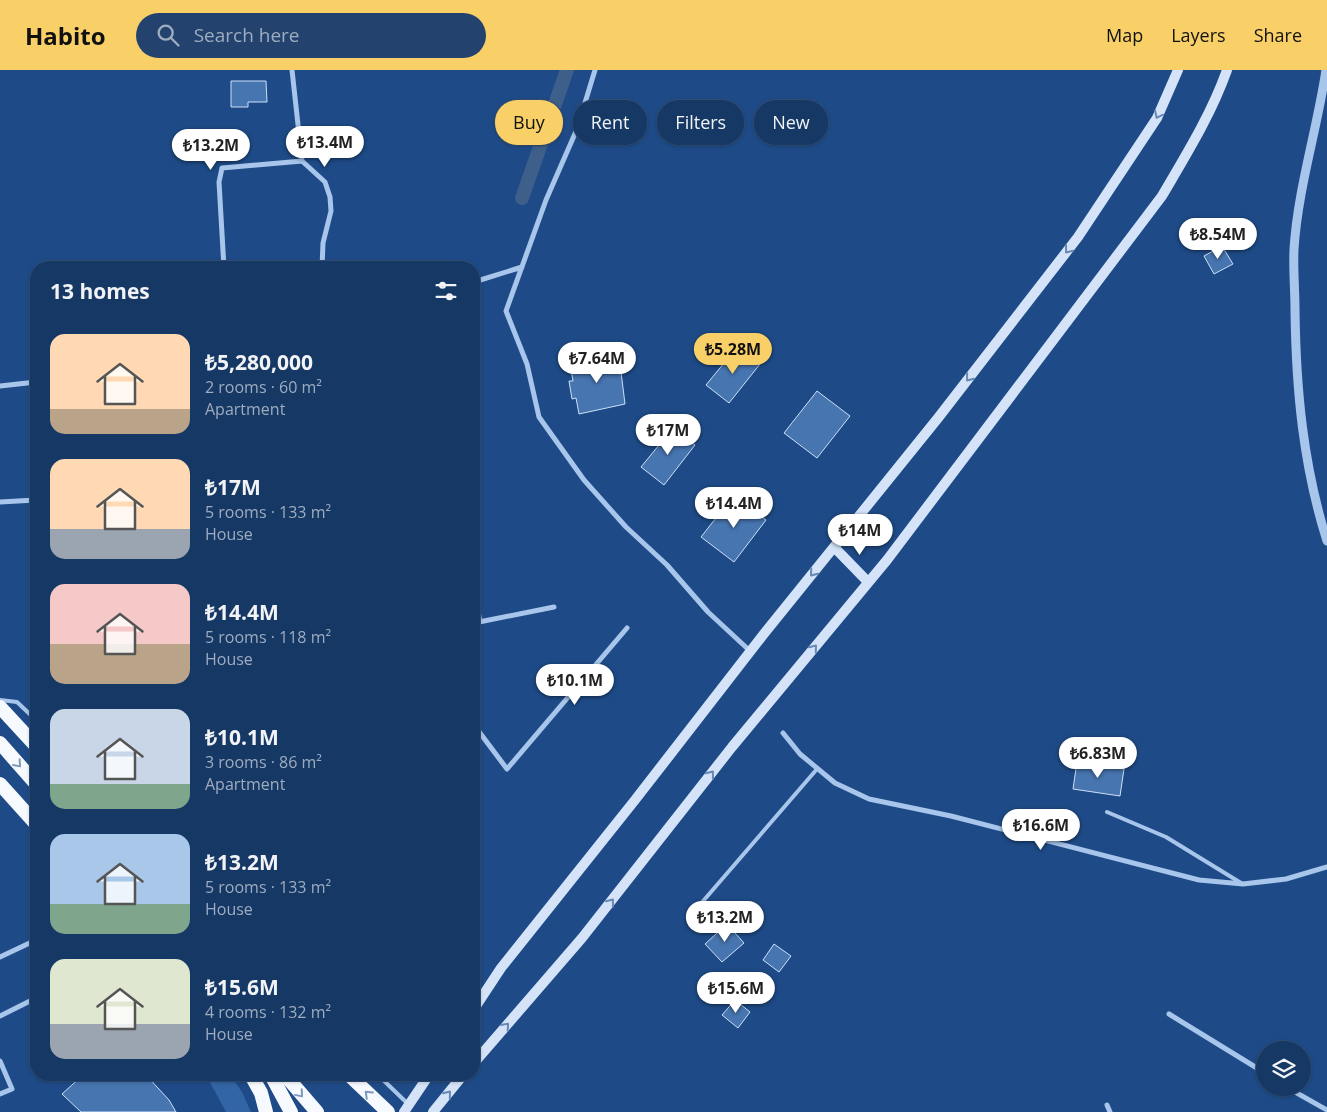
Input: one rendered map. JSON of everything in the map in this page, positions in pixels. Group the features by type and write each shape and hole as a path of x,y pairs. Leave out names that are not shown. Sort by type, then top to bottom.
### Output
{"highway":[{"path":"0,707 30,740"},
{"path":"0,743 30,777"},
{"path":"0,784 30,817"},
{"path":"255,1081 261,1093 266,1112"},
{"path":"274,1081 291,1112"},
{"path":"289,1081 317,1112"},
{"path":"355,1081 388,1112"}],"main road":[{"path":"480,1000 501,968 750,651 938,418 1078,237 1157,118 1178,70"},
{"path":"480,1056 582,938 732,747 868,582 1162,196 1198,133 1219,92 1227,70"},
{"path":"834,548 868,582"},
{"path":"407,1108 425,1081"},
{"path":"434,1112 458,1081"}],"street":[{"path":"292,70 302,161 325,182 330,197 330,211 323,243 322,261"},
{"path":"595,70 576,129 546,200 506,311 527,364 539,417 584,480 614,513 668,566 708,612 750,651"},
{"path":"1326,70 1304,180 1294,249 1296,374 1303,441 1315,502 1327,541"},
{"path":"224,261 219,182 222,168 302,161"},
{"path":"480,280 522,267"},
{"path":"0,386 30,383"},
{"path":"0,502 30,500"},
{"path":"480,622 554,607"},
{"path":"480,733 507,769 627,628"},
{"path":"783,734 817,769 834,783 869,799 951,816 1199,880 1243,884 1286,879 1327,867"},
{"path":"0,957 30,943"},
{"path":"0,1016 30,1001"},
{"path":"1169,1014 1256,1068"},
{"path":"0,1061 12,1089 0,1094"},
{"path":"1302,1096 1327,1110"},
{"path":"1107,1105 1110,1112"}],"lane":[{"path":"0,700 17,702 30,714"},
{"path":"698,907 817,769"},
{"path":"1107,812 1166,837 1243,884"},
{"path":"383,1081 407,1108"}],"shaded area":[{"path":"209,1081 234,1081 242,1092 251,1112 226,1112"}],"building":[{"path":"231,81 266,81 267,102 248,102 248,107 231,107"},
{"path":"1222,246 1233,264 1214,274 1204,256"},
{"path":"738,346 760,364 729,403 706,385"},
{"path":"615,355 619,372 621,372 625,404 579,414 576,398 572,399 569,381 573,381 570,364"},
{"path":"817,391 850,416 817,458 784,433"},
{"path":"673,428 695,445 664,485 641,467"},
{"path":"734,495 766,520 734,562 701,537"},
{"path":"1077,762 1124,769 1120,796 1073,789"},
{"path":"727,924 744,943 722,962 705,944"},
{"path":"774,944 791,956 779,972 763,960"},
{"path":"735,1000 750,1012 738,1028 722,1015"},
{"path":"76,1081 152,1081 169,1100 176,1112 81,1112 62,1094"}],"waterway":[{"path":"522,198 567,70"}]}
